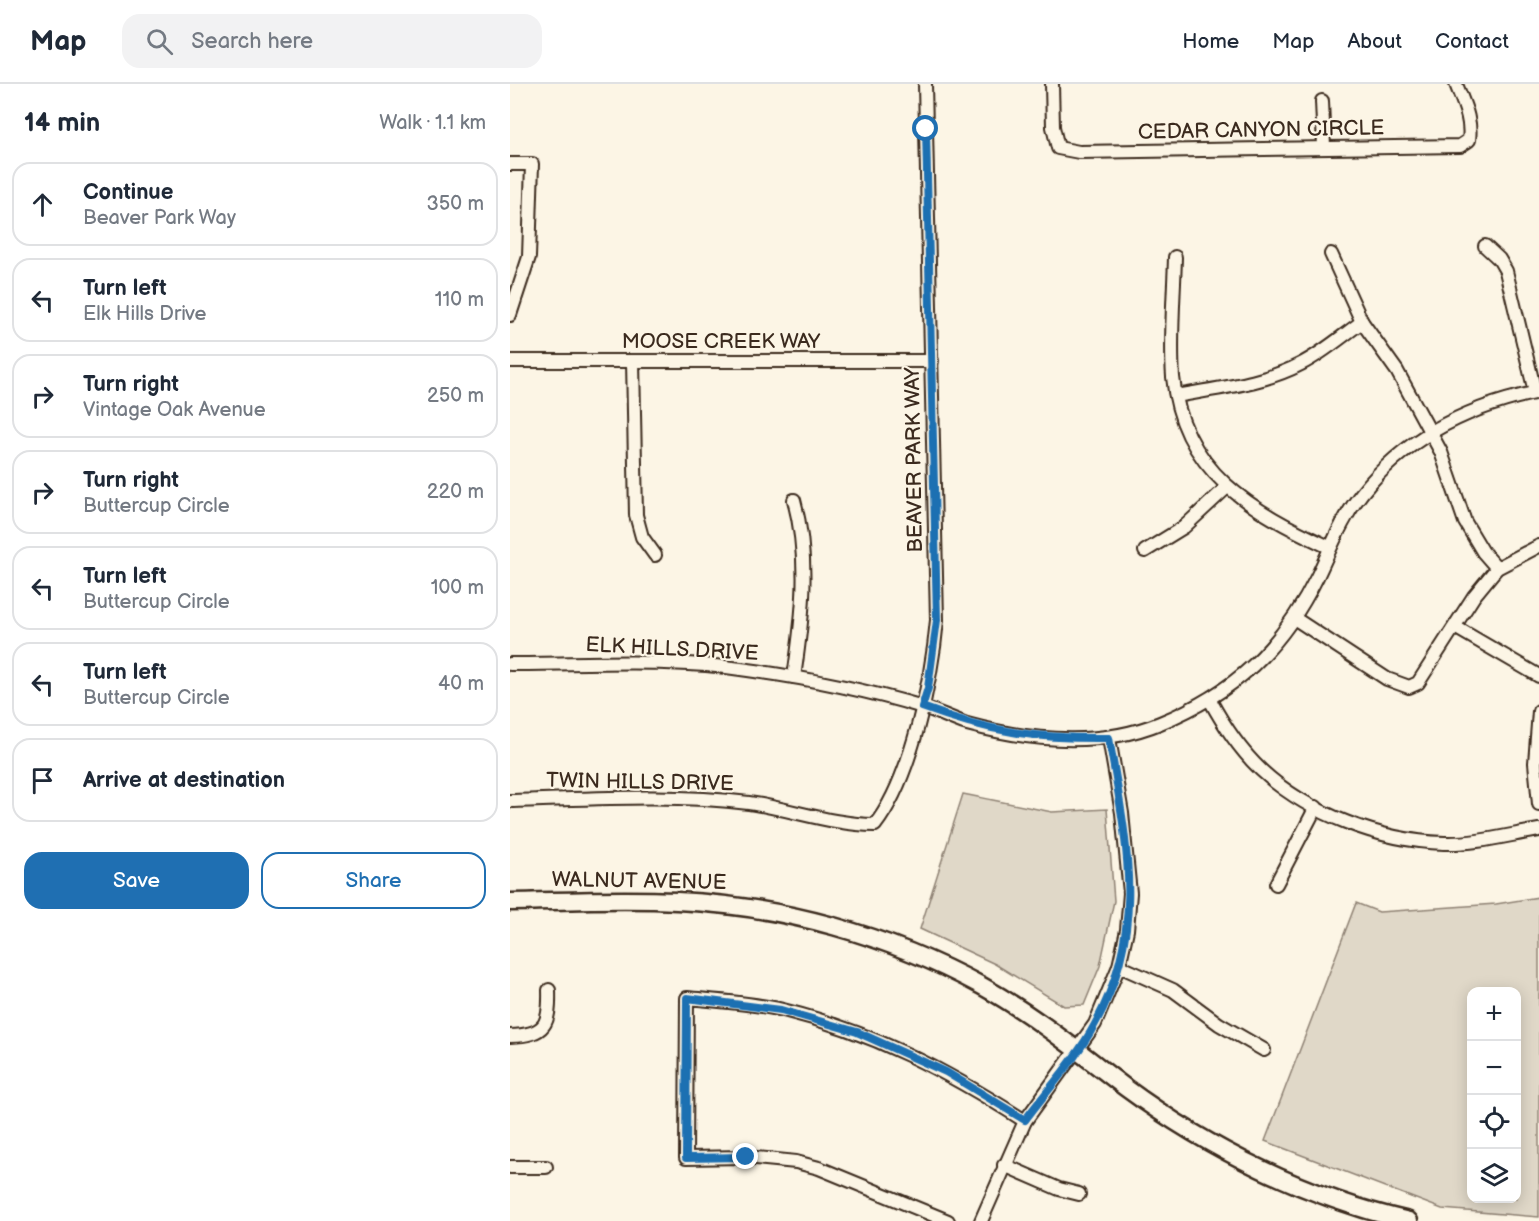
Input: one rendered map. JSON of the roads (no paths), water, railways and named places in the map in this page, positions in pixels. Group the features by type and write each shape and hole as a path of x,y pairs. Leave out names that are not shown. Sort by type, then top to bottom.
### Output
{"street":[{"name":"BEAVER PARK WAY","path":"875,825 889,807 928,688 937,620 925,84"},
{"name":"CEDAR CANYON CIRCLE","path":"1052,84 1054,138 1058,148 1068,151 1460,146 1469,140 1470,130 1469,118 1456,84"},
{"path":"1322,101 1324,147"},
{"path":"510,164 532,164 529,257 510,315"},
{"path":"1485,246 1499,259 1506,271 1537,392"},
{"path":"1331,254 1362,322 1397,371 1441,452 1465,522 1483,552 1497,568"},
{"path":"1175,257 1172,361 1176,396 1185,424 1196,447 1226,488 1251,506 1329,547"},
{"path":"1176,396 1247,383 1288,370 1303,363 1362,322"},
{"name":"MOOSE CREEK WAY","path":"510,361 932,361"},
{"path":"633,361 636,515 642,537 655,555"},
{"name":"ELK HILLS DRIVE","path":"510,664 691,665 794,677 922,707 967,723 1007,732 1054,739 1109,738 1157,724 1210,700 1260,660 1278,641 1294,618 1329,547 1361,493 1388,464 1429,432 1464,415 1537,392"},
{"path":"1146,551 1184,526 1226,488"},
{"path":"794,500 804,550 806,575 794,677"},
{"path":"1294,618 1387,679 1409,687 1419,683 1474,596 1497,568 1539,546"},
{"path":"1455,627 1509,661 1539,676"},
{"path":"1210,700 1235,741 1256,765 1316,807 1353,825 1381,834 1446,843 1539,830"},
{"path":"1539,711 1535,763 1539,804"},
{"path":"981,1221 1025,1120 1095,1024 1119,966 1127,930 1130,893 1122,813 1109,738"},
{"name":"TWIN HILLS DRIVE","path":"510,801 712,800 797,811 855,825 875,825"},
{"path":"1276,885 1316,807"},
{"name":"WALNUT AVENUE","path":"510,902 632,900 713,903 774,912 834,926 897,947 949,969 1014,1005 1163,1113 1220,1148 1307,1189 1409,1221"},
{"path":"1119,966 1173,990 1209,1018 1264,1050"},
{"path":"510,1036 531,1035 543,1027 550,1011 549,990"},
{"path":"948,1221 819,1168 796,1162 746,1157 686,1158 687,998 781,1010 857,1032 946,1072 1025,1120"},
{"path":"1004,1165 1059,1189 1078,1194"},
{"path":"510,1167 546,1167"}]}
